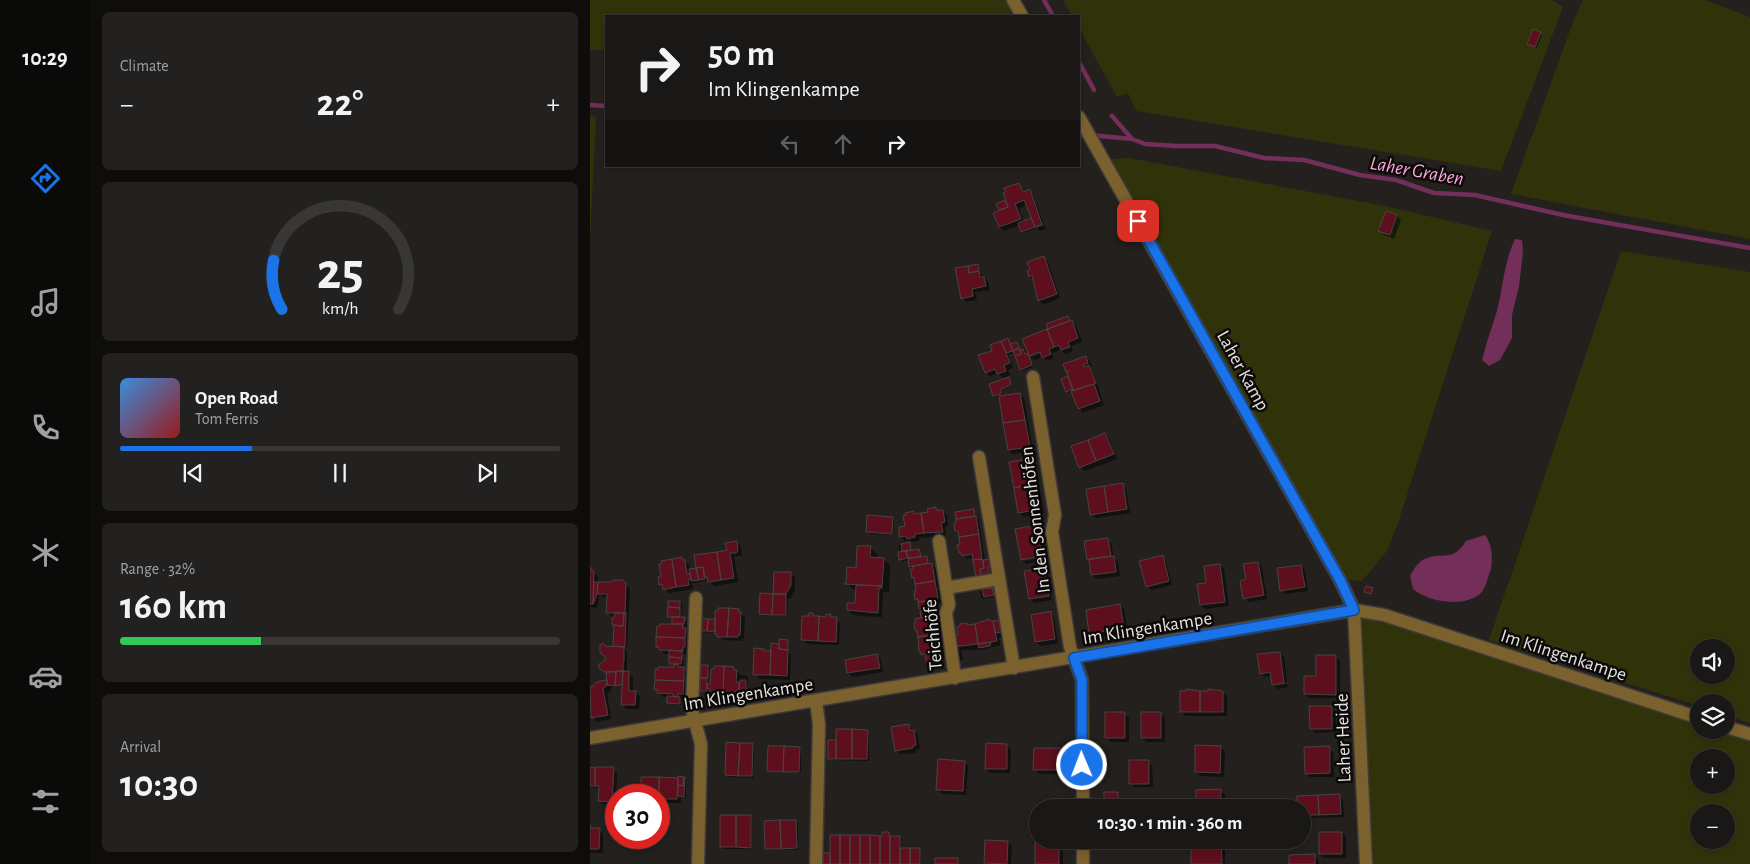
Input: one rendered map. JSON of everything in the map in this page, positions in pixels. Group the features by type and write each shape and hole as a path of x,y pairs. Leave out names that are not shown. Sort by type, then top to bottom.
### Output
{"street":[{"path":"1013,0 1021,15"},
{"name":"Laher Kamp","path":"1080,119 1340,580 1354,610"},
{"name":"In den Sonnenhöfen","path":"1033,377 1055,515 1052,532 1070,647 1082,680 1083,799"},
{"path":"979,457 1014,668"},
{"name":"Teichhöfe","path":"938,541 950,605 946,613 947,632 955,678"},
{"name":"Teichhöfe","path":"946,588 998,579"},
{"path":"696,598 692,710 701,744 698,864"},
{"name":"Im Klingenkampe","path":"590,738 1354,610 1384,615 1690,715"},
{"name":"Laher Heide","path":"1354,610 1366,864"},
{"path":"816,701 819,724 816,864"},
{"path":"1735,730 1750,734"},
{"path":"1083,849 1083,864"}],"green space":[{"path":"590,0 1013,0 1021,15 605,15 605,50 590,50"},
{"path":"1063,0 1552,0 1563,7 1501,171 1136,111 1128,93 1117,97 1080,30 1080,15 1071,15"},
{"path":"1583,0 1705,0 1750,17 1750,239 1511,194 1573,22"},
{"path":"590,116 596,117 590,240"},
{"path":"1129,158 1385,206 1492,231 1397,526 1387,551 1362,581 1349,580 1109,159"},
{"path":"1621,251 1750,272 1750,723 1735,718 1735,694 1690,694 1690,703 1489,640"},
{"path":"1354,610 1690,721 1690,739 1735,739 1735,736 1750,741 1750,864 1366,864"}],"shaded area":[{"path":"1515,239 1522,240 1523,252 1519,286 1512,315 1512,338 1500,360 1489,366 1482,360 1497,311 1508,257"},
{"path":"1485,535 1491,547 1492,564 1482,592 1475,598 1454,602 1439,601 1413,589 1410,576 1421,561 1433,556 1457,552 1466,541"}],"building":[{"path":"1533,29 1541,32 1535,47 1527,44"},
{"path":"1019,183 1023,192 1030,189 1042,225 1035,227 1024,200 1015,204 1021,219 999,227 993,213 1008,207 1003,193 1006,192 1004,188"},
{"path":"1005,200 1008,207 999,210 996,204"},
{"path":"1386,211 1397,215 1390,235 1378,231"},
{"path":"1031,218 1035,227 1021,232 1018,223"},
{"path":"1044,256 1057,294 1038,301 1032,275 1029,277 1027,271 1030,270 1027,262"},
{"path":"978,264 979,271 969,273 968,266"},
{"path":"968,266 969,273 979,271 980,277 984,277 986,286 972,289 973,296 961,299 955,268"},
{"path":"1068,316 1070,321 1048,329 1046,324"},
{"path":"1072,320 1078,338 1068,342 1070,347 1061,350 1059,345 1054,347 1047,329"},
{"path":"1047,329 1054,347 1049,349 1051,354 1042,358 1040,352 1029,356 1022,339"},
{"path":"1008,338 1013,351 1006,353 1001,341"},
{"path":"1001,341 1010,363 1004,365 1006,371 997,374 995,369 985,373 978,355 992,351 990,345"},
{"path":"1017,342 1019,348 1013,351 1010,344"},
{"path":"1019,348 1021,354 1015,356 1013,351"},
{"path":"1023,349 1025,354 1028,353 1032,365 1020,370 1015,356 1021,354 1020,350"},
{"path":"1086,356 1088,363 1083,365 1084,367 1089,365 1096,383 1073,391 1067,374 1068,371 1066,372 1063,364"},
{"path":"1068,376 1073,389 1066,392 1061,379"},
{"path":"1009,377 1011,385 1001,389 1001,394 993,396 989,384"},
{"path":"1094,384 1100,401 1078,409 1071,391"},
{"path":"1020,393 1025,420 1003,423 999,396"},
{"path":"1025,420 1030,447 1008,450 1003,423"},
{"path":"1105,433 1114,454 1096,461 1088,440"},
{"path":"1088,440 1096,461 1079,468 1071,446"},
{"path":"1031,458 1036,483 1014,488 1009,462"},
{"path":"1036,483 1041,509 1018,513 1014,488"},
{"path":"1123,483 1127,509 1108,512 1104,486"},
{"path":"1104,486 1108,512 1090,515 1086,489"},
{"path":"936,507 936,510 943,510 945,522 941,523 943,532 924,533 921,513 928,512 927,509"},
{"path":"974,509 975,516 956,519 955,512"},
{"path":"914,511 914,514 921,513 924,533 915,534 915,537 907,539 906,536 899,537 899,527 905,526 903,516 906,515 905,513"},
{"path":"867,515 893,517 892,534 866,532"},
{"path":"976,516 979,534 959,537 958,531 955,531 954,523 956,519"},
{"path":"1037,525 1042,556 1021,560 1015,529"},
{"path":"979,534 982,559 973,560 972,554 962,556 957,545 960,544 959,537"},
{"path":"1108,538 1111,556 1087,560 1084,541"},
{"path":"737,541 738,551 730,553 734,578 721,580 717,552 727,550 725,543"},
{"path":"910,542 911,550 902,551 901,544"},
{"path":"857,546 871,546 870,557 884,558 882,586 844,584 846,583 847,567 856,568"},
{"path":"919,549 921,556 908,558 906,551"},
{"path":"906,551 908,558 899,560 898,552"},
{"path":"717,552 721,580 708,582 707,577 704,577 703,567 696,568 694,555"},
{"path":"1163,555 1169,581 1146,587 1139,561"},
{"path":"927,556 928,563 909,567 908,559"},
{"path":"1114,556 1116,572 1091,575 1089,559"},
{"path":"682,557 682,560 685,560 687,574 690,573 691,579 688,580 689,585 676,587 672,559"},
{"path":"672,559 676,587 663,590 662,584 659,585 658,577 661,576 659,564 662,564 661,561"},
{"path":"982,559 984,568 980,569 981,576 976,577 973,560"},
{"path":"990,559 989,575 981,576 980,569 984,568 983,560"},
{"path":"1258,562 1264,595 1243,599 1240,581 1246,579 1243,564"},
{"path":"932,563 935,581 915,584 910,569 913,569 912,566"},
{"path":"1220,564 1225,602 1200,605 1197,584 1206,583 1204,566"},
{"path":"1301,565 1305,587 1280,591 1277,568"},
{"path":"590,567 594,572 593,604 590,604"},
{"path":"703,567 705,579 699,580 696,568"},
{"path":"696,568 699,580 691,581 689,569"},
{"path":"1044,568 1049,596 1029,599 1024,571"},
{"path":"774,572 791,572 791,585 786,594 773,594"},
{"path":"623,580 626,583 625,613 606,613 607,594 597,594 598,582 611,582"},
{"path":"935,581 938,599 918,602 918,599 915,600 915,584"},
{"path":"594,582 598,582 597,594 593,604"},
{"path":"856,585 882,586 882,588 879,588 878,613 847,610 847,603 855,603"},
{"path":"1366,586 1373,588 1371,594 1364,592"},
{"path":"992,588 994,595 984,597 982,589"},
{"path":"760,593 773,594 772,615 759,614"},
{"path":"773,594 786,594 786,615 772,615"},
{"path":"929,600 931,607 919,609 918,602"},
{"path":"668,601 680,601 680,608 668,607"},
{"path":"1120,604 1124,628 1089,634 1086,610"},
{"path":"668,607 680,608 680,617 667,617"},
{"path":"718,608 729,608 727,637 717,637 717,634 715,634 715,611 718,611"},
{"path":"729,608 739,609 739,612 741,612 740,635 738,637 727,637"},
{"path":"930,609 927,617 921,618 920,611"},
{"path":"1051,611 1055,639 1035,642 1031,615"},
{"path":"615,613 624,613 623,626 612,625 612,618 614,618"},
{"path":"624,613 626,613 625,647 613,646 614,625 623,626"},
{"path":"809,613 813,613 813,616 819,616 818,641 801,640 802,616 809,616"},
{"path":"826,614 831,614 830,617 837,617 836,642 818,641 819,616 826,617"},
{"path":"935,615 937,627 939,628 938,634 918,637 917,630 915,630 915,619"},
{"path":"672,617 685,617 684,624 672,624"},
{"path":"701,618 708,619 707,631 700,631"},
{"path":"708,619 715,619 715,632 707,631"},
{"path":"989,619 993,621 997,641 978,644 975,624"},
{"path":"1000,620 1002,632 995,633 993,621"},
{"path":"967,623 968,625 975,624 978,644 952,647 950,637 958,635 957,627 960,624"},
{"path":"660,624 683,624 683,628 686,628 685,638 656,637 657,626 660,626"},
{"path":"938,634 942,654 934,656 935,660 926,661 925,654 921,655 921,652 919,652 918,637"},
{"path":"656,637 685,638 685,647 683,647 683,651 659,650 659,647 656,647"},
{"path":"779,639 788,640 788,650 779,649"},
{"path":"991,642 990,646 979,648 978,644"},
{"path":"603,643 605,646 624,647 623,671 604,672 599,668 599,664 605,661 605,656 600,653 600,645"},
{"path":"771,643 779,644 779,649 788,650 787,676 770,675"},
{"path":"754,648 771,651 770,675 753,675"},
{"path":"669,650 682,651 682,658 669,657"},
{"path":"1280,652 1284,683 1272,685 1270,672 1260,674 1257,654"},
{"path":"877,654 880,668 847,673 845,660"},
{"path":"1316,655 1336,655 1336,695 1304,694 1304,676 1316,676"},
{"path":"669,657 682,658 681,664 669,664"},
{"path":"674,664 678,664 678,667 684,667 684,681 655,680 655,669 658,670 658,667 674,667"},
{"path":"701,665 708,665 708,678 700,678"},
{"path":"714,666 724,666 723,695 710,694 710,689 707,688 707,684 710,684 711,669 714,669"},
{"path":"724,666 734,667 734,670 737,670 736,682 739,682 739,690 736,690 736,695 723,695"},
{"path":"616,671 623,671 622,685 615,686"},
{"path":"623,671 629,671 629,691 636,691 635,705 621,705"},
{"path":"606,672 616,672 615,686 607,685"},
{"path":"700,678 707,678 707,691 700,691"},
{"path":"607,680 607,685 603,689 608,715 591,718 590,687 600,681"},
{"path":"655,680 684,681 683,694 678,694 678,697 673,696 673,694 657,693 658,690 654,690"},
{"path":"740,680 746,680 746,692 739,692"},
{"path":"1186,689 1200,691 1200,712 1180,712 1180,691 1186,691"},
{"path":"1208,689 1223,691 1223,712 1200,712 1200,691 1208,691"},
{"path":"667,696 680,697 680,704 667,703"},
{"path":"1309,706 1332,706 1332,729 1310,729"},
{"path":"1105,712 1125,712 1125,738 1105,738"},
{"path":"1141,712 1161,712 1161,738 1141,738"},
{"path":"909,724 910,730 914,730 916,745 913,748 895,751 891,727"},
{"path":"836,729 852,729 852,759 836,759"},
{"path":"852,729 868,730 867,759 852,759"},
{"path":"828,740 836,740 836,759 828,759"},
{"path":"726,742 740,743 738,776 725,775"},
{"path":"740,743 753,743 752,776 738,776"},
{"path":"986,743 1007,744 1007,769 985,769"},
{"path":"1195,745 1221,746 1220,773 1195,772"},
{"path":"768,746 784,746 783,772 767,771"},
{"path":"784,746 800,747 799,772 783,772"},
{"path":"1330,746 1330,773 1305,774 1304,747"},
{"path":"1034,748 1060,748 1060,770 1033,770"},
{"path":"938,759 965,761 963,791 936,790"},
{"path":"1129,760 1149,760 1149,784 1129,784"},
{"path":"590,767 595,768 595,786 590,786"},
{"path":"595,767 614,767 613,784 605,784 605,802 598,801 599,786 595,786"},
{"path":"678,776 684,777 683,786 678,785"},
{"path":"641,777 659,777 659,784 641,784"},
{"path":"659,777 678,778 677,799 670,799 670,784 659,784"},
{"path":"684,777 684,797 678,796 678,785 683,786"},
{"path":"1221,789 1221,799 1196,799 1196,790"},
{"path":"1104,792 1118,792 1118,799 1104,799"},
{"path":"1340,794 1341,814 1319,815 1318,795"},
{"path":"1318,795 1319,815 1311,815 1311,799 1297,799 1297,796"},
{"path":"720,815 736,815 736,847 720,847"},
{"path":"736,815 751,815 751,848 736,847"},
{"path":"780,820 796,820 797,848 781,849"},
{"path":"780,820 781,849 765,849 764,821"},
{"path":"590,825 591,828 600,828 599,849 590,849"},
{"path":"882,832 889,832 890,836 890,864 880,864 880,836 882,836"},
{"path":"1319,832 1342,832 1342,854 1319,854"},
{"path":"830,835 840,835 840,864 830,864"},
{"path":"840,835 850,835 850,864 840,864"},
{"path":"850,835 860,835 860,864 850,864"},
{"path":"860,835 870,835 870,864 860,864"},
{"path":"870,835 880,836 880,864 870,864"},
{"path":"890,836 900,836 900,864 890,864"},
{"path":"985,840 1008,841 1007,864 984,863"},
{"path":"900,848 910,848 910,864 900,864"},
{"path":"910,848 920,848 920,864 910,864"},
{"path":"1035,849 1059,849 1059,864 1035,864"},
{"path":"1191,849 1221,849 1222,864 1191,864"},
{"path":"823,853 830,853 830,864 823,864"},
{"path":"1315,854 1315,864 1289,864 1289,855"},
{"path":"935,858 958,858 958,864 935,864"}],"waterway":[{"path":"1044,0 1052,15"},
{"path":"1080,64 1094,90"},
{"name":"Laher Graben","path":"590,105 605,106"},
{"path":"1112,116 1132,139"},
{"name":"Laher Graben","path":"1080,134 1132,139 1145,144 1215,146 1264,158 1304,160 1360,175 1396,180 1434,193 1475,195 1563,215 1750,248"}],"route":[{"path":"1082,765 1082,680 1074,658 1354,610 1340,580 1138,221"}]}
